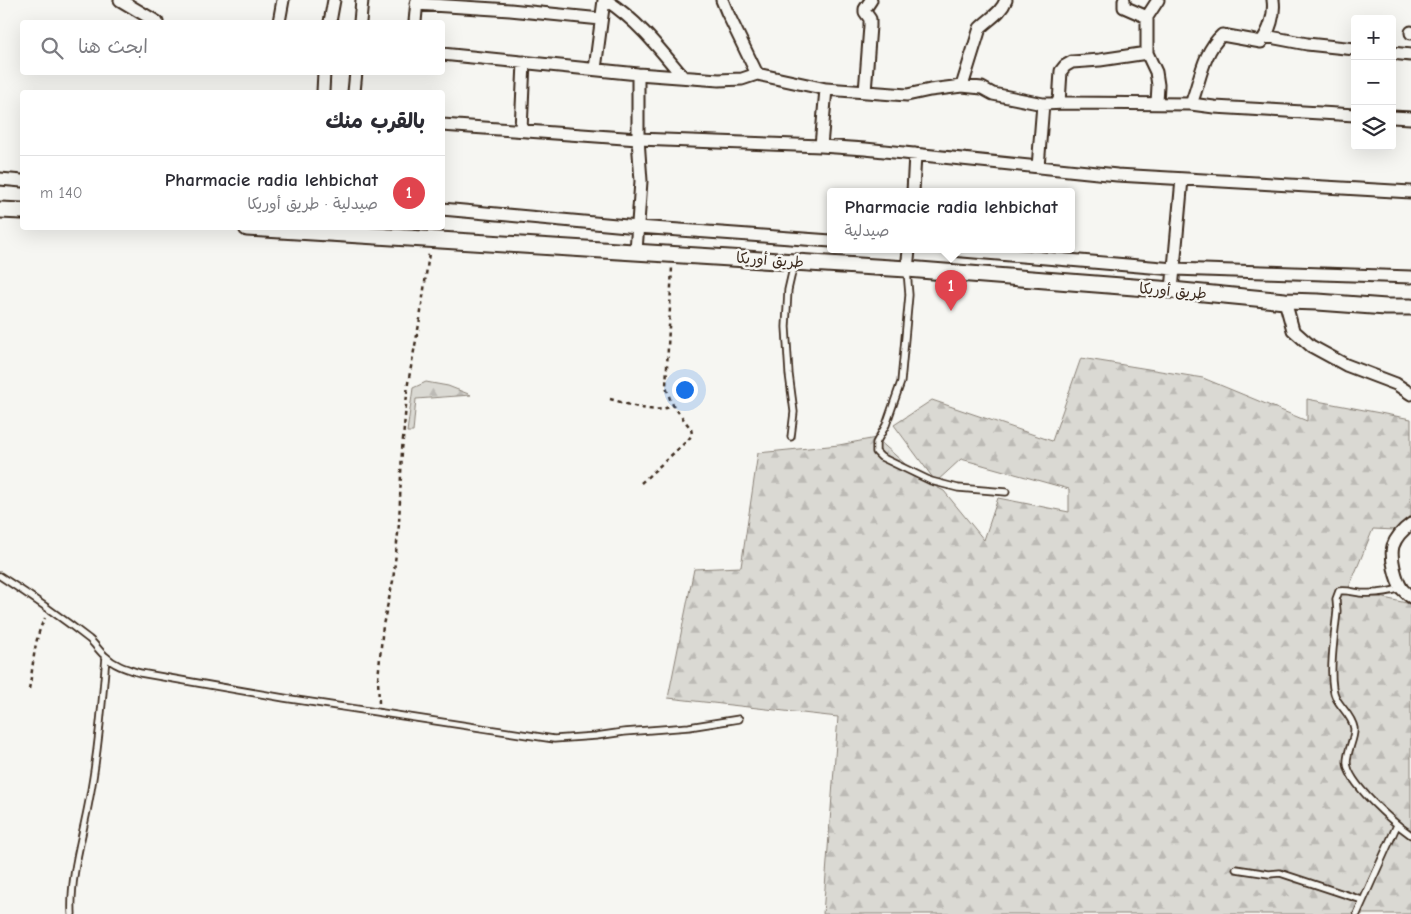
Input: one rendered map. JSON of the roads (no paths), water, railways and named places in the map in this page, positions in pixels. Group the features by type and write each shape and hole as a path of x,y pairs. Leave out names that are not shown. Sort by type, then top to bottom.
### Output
{"street":[{"path":"279,20 283,0"},
{"path":"330,20 334,0"},
{"path":"360,20 362,0"},
{"path":"595,68 605,0 633,20 652,38 683,77"},
{"path":"722,0 758,74"},
{"path":"865,92 870,20 865,9 871,0"},
{"path":"962,86 980,28 997,15 1006,0"},
{"path":"1124,0 1124,7 1146,17"},
{"path":"1157,102 1158,85 1156,72 1147,53 1146,17 1158,0"},
{"path":"1191,104 1201,70 1211,47 1222,35 1261,42 1272,18 1273,0"},
{"path":"127,2 154,20"},
{"path":"415,20 417,2 601,19"},
{"path":"1265,36 1307,44 1351,49"},
{"path":"1059,103 1061,71 1064,66 1072,62 1147,53"},
{"path":"1396,53 1411,55"},
{"path":"445,54 595,68 638,74 718,80 742,78 758,74 826,89 865,92 908,94 962,86 982,88 993,94 1043,104 1157,102 1351,115"},
{"path":"521,130 524,62"},
{"path":"636,251 641,181 638,139 638,74"},
{"path":"323,90 324,75"},
{"path":"354,90 356,75"},
{"path":"821,146 826,89"},
{"path":"1038,167 1043,104"},
{"path":"1396,117 1411,118"},
{"path":"445,125 638,139 821,146 1117,175 1411,192"},
{"path":"912,188 915,154"},
{"path":"0,179 20,181"},
{"path":"1172,290 1182,179"},
{"path":"445,209 638,227 827,241"},
{"path":"0,210 20,211"},
{"name":"طريق أوريكا","path":"315,230 907,269 1285,301 1411,307"},
{"path":"907,269 909,253"},
{"path":"986,253 1174,269 1411,277"},
{"path":"1285,301 1293,330 1311,346 1346,365 1396,384 1411,394"},
{"path":"1411,524 1404,529 1394,545 1393,559 1401,588 1411,597"}],"lane":[{"path":"791,436 794,412 786,327 788,290 794,262"},
{"path":"907,269 909,295 901,382 886,425 876,443 876,452 881,457 931,481 958,488 1006,492"},
{"path":"0,576 31,596 90,640 106,657 119,667 140,673 284,698 554,739 689,727 739,719"},
{"path":"1401,588 1386,593 1339,591 1336,599 1337,611 1332,682 1336,698 1350,718 1354,728 1347,762 1353,778 1365,794 1397,825 1411,835"},
{"path":"72,914 72,889 90,800 101,718 106,657"},
{"path":"1357,914 1397,825"},
{"path":"1236,869 1269,874 1280,873 1362,900"}],"place":[{"name":"Pharmacie radia lehbichat","path":"951,311"}]}
